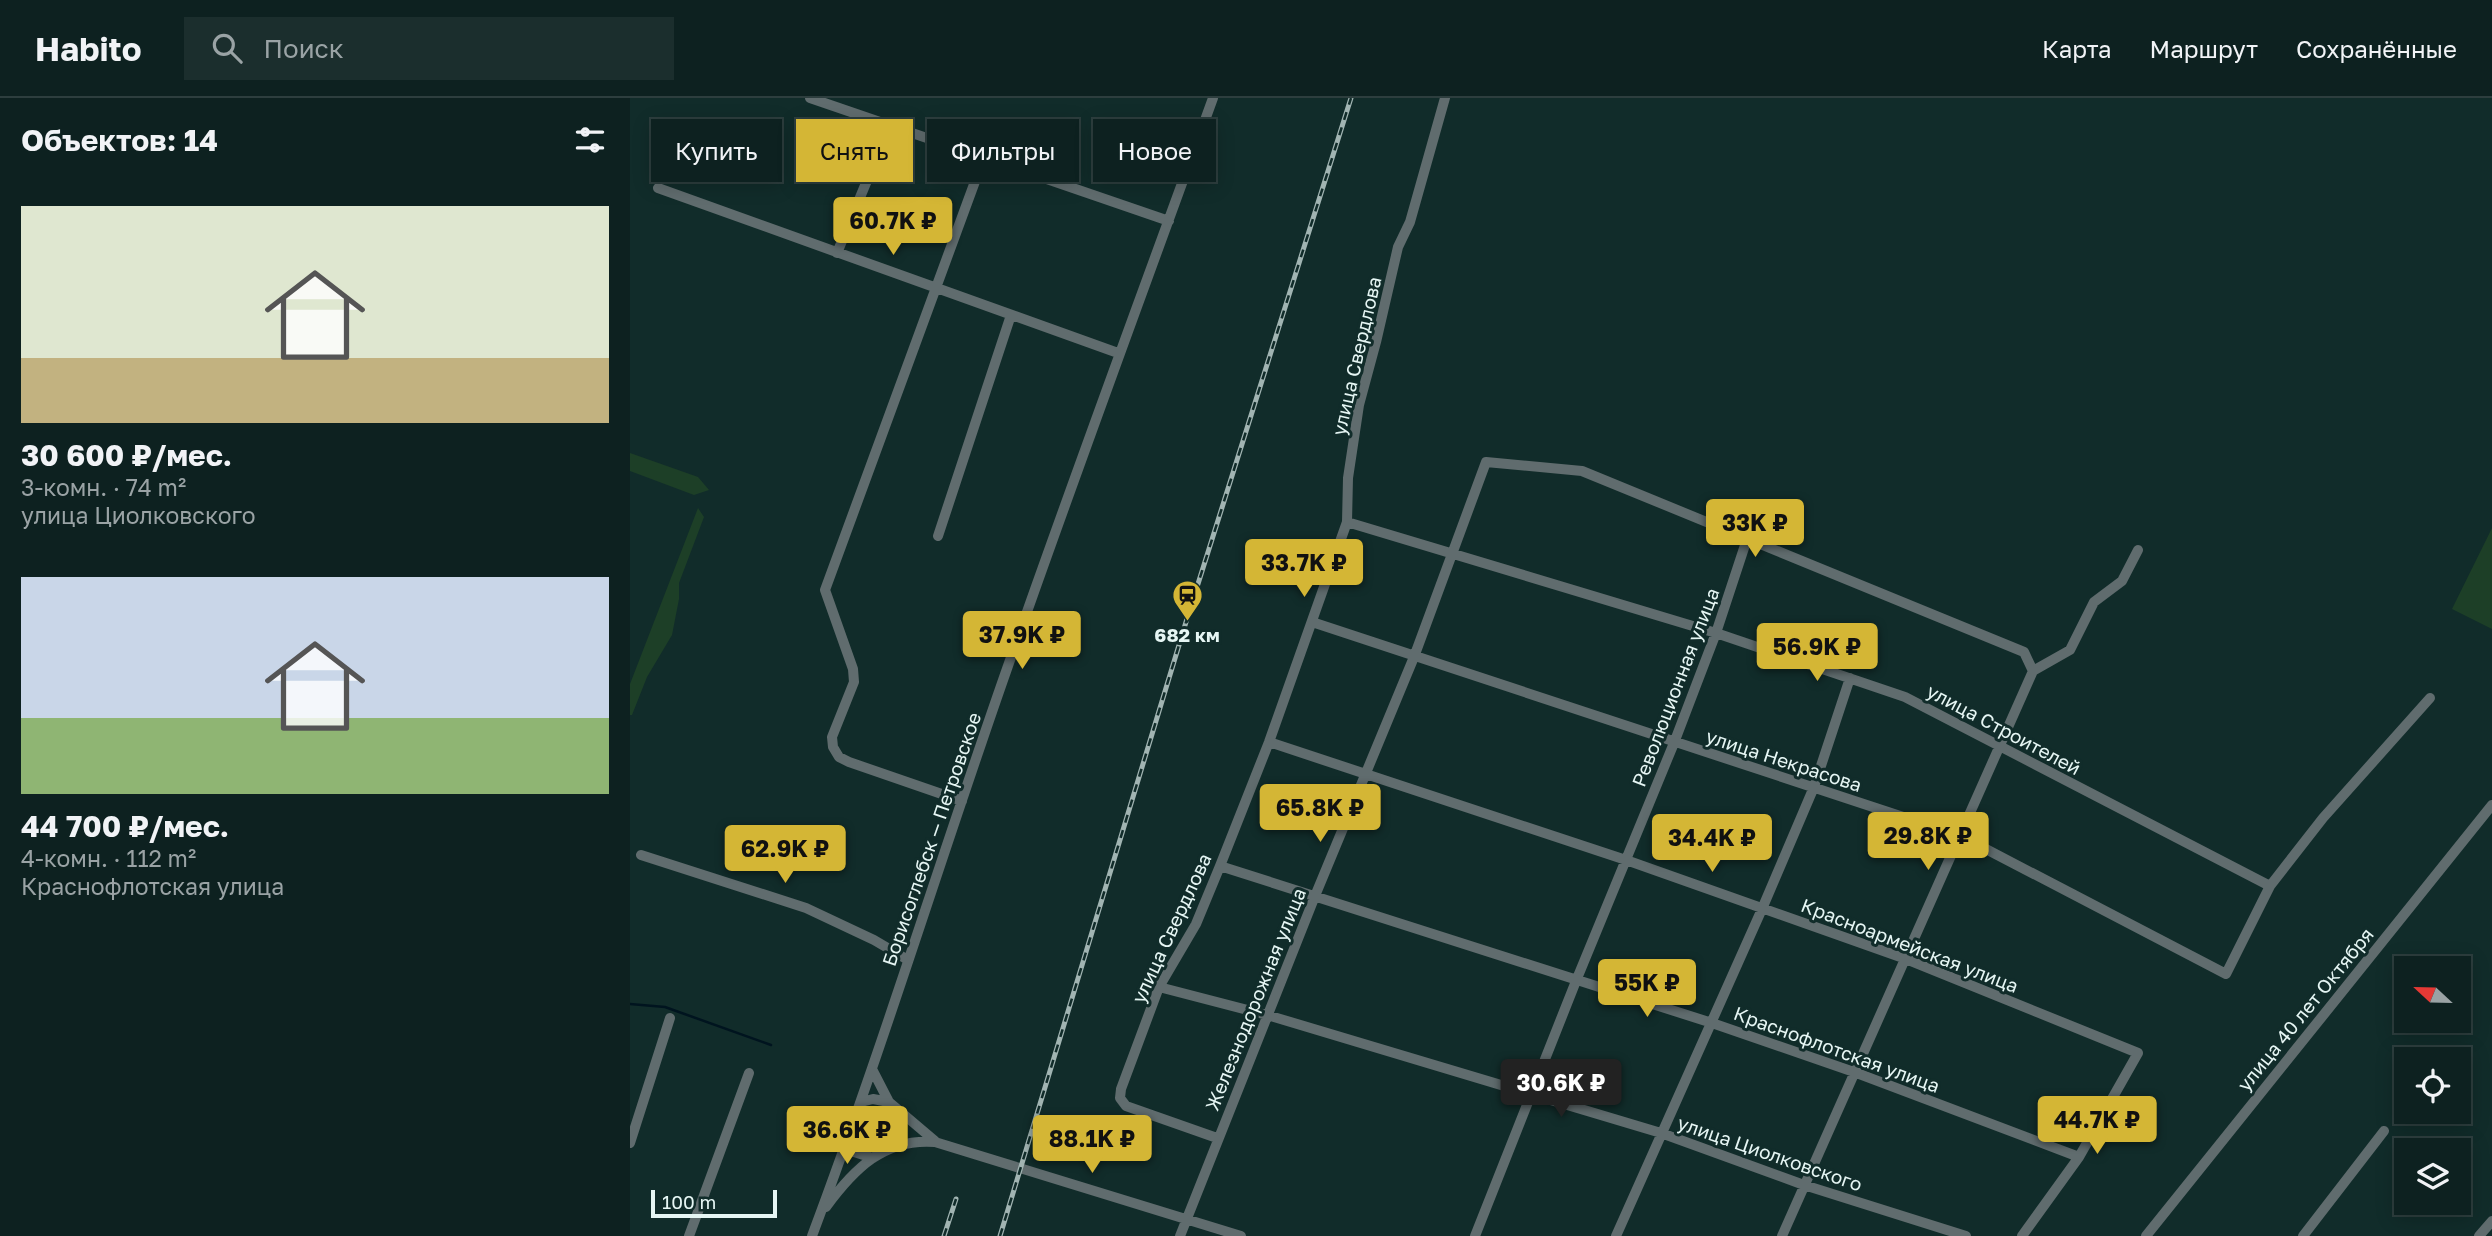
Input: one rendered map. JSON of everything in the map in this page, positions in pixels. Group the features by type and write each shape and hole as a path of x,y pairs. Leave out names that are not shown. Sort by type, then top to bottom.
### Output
{"street":[{"path":"810,98 872,119"},
{"name":"Борисоглебск — Петровское","path":"812,1236 861,1102 962,801 1118,353 1213,98"},
{"name":"улица Свердлова","path":"1217,1138 1126,1106 1120,1098 1121,1089 1159,987 1196,924 1220,866 1269,741 1347,522 1348,478 1359,405 1398,247 1410,222 1445,98"},
{"path":"836,253 866,182"},
{"path":"962,801 839,757 833,747 832,737 853,682 853,669 825,590 975,182"},
{"path":"1056,182 1168,221"},
{"path":"659,188 1118,353"},
{"path":"938,536 1012,315"},
{"name":"Железнодорожная улица","path":"1180,1236 1217,1138 1414,657 1486,462 1582,471 1747,539"},
{"name":"улица Строителей","path":"1347,522 1716,633 1905,697 2270,886"},
{"path":"1747,539 2024,652 2034,671"},
{"name":"Революционная улица","path":"1475,1236 1674,743 1716,633 1747,539"},
{"path":"1782,1236 2034,671 2070,650 2094,602 2122,581 2138,550"},
{"name":"улица Некрасова","path":"1312,622 1961,836 2226,974 2270,886"},
{"path":"1616,1236 1814,787 1850,678"},
{"path":"2270,886 2323,818 2430,698"},
{"name":"Красноармейская улица","path":"1269,741 1626,859 1906,959 2138,1053 2079,1157"},
{"name":"улица 40 лет Октября","path":"2146,1236 2492,805"},
{"path":"641,855 806,908 874,940 908,960"},
{"name":"Краснофлотская улица","path":"1220,866 1712,1023 1854,1072 2079,1157"},
{"name":"улица Циолковского","path":"1159,987 1267,1015 1661,1133 1804,1185 1966,1236"},
{"path":"630,1143 670,1018"},
{"path":"872,1069 889,1102 935,1142"},
{"path":"689,1236 749,1073"},
{"path":"861,1102 873,1098 889,1102"},
{"path":"2303,1236 2384,1131"},
{"path":"846,1141 854,1152 873,1158"},
{"path":"820,1215 848,1177 873,1158 909,1142 935,1142 1241,1236"},
{"path":"2022,1236 2079,1157"},
{"path":"2479,1236 2492,1221"}],"green space":[{"path":"630,453 698,477 709,490 694,495 630,471"},
{"path":"698,508 704,517 679,583 679,599 672,635 647,677 630,715 630,684"},
{"path":"2492,528 2492,629 2452,609"}],"waterway":[{"path":"630,1004 665,1007 771,1045"}],"railway":[{"path":"1000,1236 1186,622 1351,98"},
{"path":"944,1236 956,1199"}],"place":[{"name":"682 км","path":"1187,622"}]}
